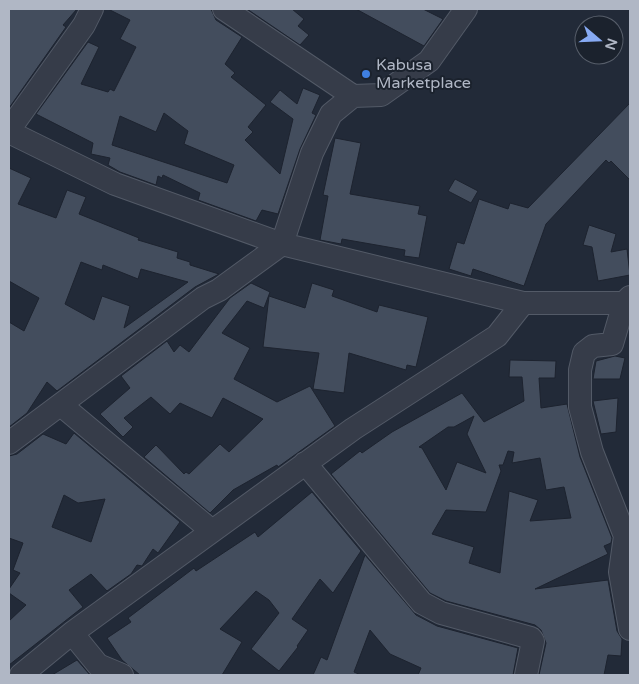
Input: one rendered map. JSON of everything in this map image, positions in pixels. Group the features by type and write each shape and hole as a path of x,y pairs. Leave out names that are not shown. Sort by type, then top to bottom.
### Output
{"street":[{"path":"92,9 84,25 9,131 115,184 282,244 523,303 628,301 612,344 594,346 584,353 580,370 580,407 592,452 624,536 620,572 630,629"},
{"path":"224,9 353,96 381,95 429,61 466,9"},
{"path":"9,443 203,298 219,290 282,244 312,153 331,114 353,96"},
{"path":"21,675 72,633 305,463 353,429 497,336 523,303"},
{"path":"61,405 212,530"},
{"path":"305,463 422,603 441,613 531,638 533,641 526,675"},
{"path":"72,633 98,665 122,675"}],"building":[{"path":"9,9 77,9 63,25 66,27 9,108"},
{"path":"108,9 211,9 216,20 242,37 225,64 235,73 231,77 266,105 248,127 253,132 245,140 280,174 293,119 270,102 280,90 297,104 303,88 320,95 312,113 316,115 300,149 278,214 262,210 256,221 198,200 200,193 163,175 162,178 158,176 156,185 120,172 108,165 110,158 91,154 93,143 36,114 88,42 99,47 81,84 108,92 110,89 114,91 136,47 120,39 130,20","holes":["164,113 188,131 184,144 234,165 227,183 112,145 120,116 156,132"]},
{"path":"247,9 292,9 304,19 298,26 309,35 300,45"},
{"path":"356,9 423,9 443,19 424,46"},
{"path":"630,103 630,180 611,161 609,163 606,160 546,224 524,286 473,269 471,276 449,269 457,242 464,244 479,199 508,209 510,203 528,208"},
{"path":"335,138 361,143 350,194 420,206 418,214 427,216 419,258 404,256 405,250 342,239 341,244 320,240 328,196 323,195"},
{"path":"9,168 31,178 18,204 56,218 67,190 86,197 79,214 139,238 138,240 178,252 177,258 190,262 190,265 219,274 195,287 57,391 47,382 27,413 9,427 9,322 24,331 39,298 9,281","holes":["81,262 102,270 103,265 138,279 141,269 188,282 124,328 130,306 102,296 94,320 65,304"]},
{"path":"455,179 478,191 471,203 448,191"},
{"path":"589,225 616,234 611,252 627,249 630,275 598,281 592,247 583,245"},
{"path":"251,283 270,292 264,308 247,301 222,333 250,348 234,379 277,402 310,386 335,426 278,467 277,465 233,490 210,513 144,457 156,445 184,474 186,472 189,474 220,444 229,452 263,419 223,398 212,418 180,403 170,414 151,397 124,418 133,427 123,437 100,414 130,388 121,376 167,341 174,352 180,345 189,352 230,298"},
{"path":"312,283 334,290 332,296 377,312 379,305 428,317 416,367 407,365 406,370 349,353 344,393 313,389 319,353 263,347 269,296 305,308"},
{"path":"615,356 625,358 620,379 593,379 596,361"},
{"path":"510,360 556,361 555,378 539,378 541,408 567,404 580,457 612,538 611,543 604,546 608,554 535,589 608,580 617,631 622,639 621,656 608,655 604,675 539,675 546,643 541,630 535,625 446,601 430,593 331,474 360,451 362,453 392,432 462,393 484,422 524,401 522,377 509,377","holes":["474,416 467,434 486,473 457,462 446,490 422,448 419,447 448,427 454,427","508,451 514,452 512,463 540,458 546,490 564,487 571,518 530,521 538,500 509,491 500,573 469,563 474,547 432,534 446,510 486,512 501,471 499,465 503,465"]},
{"path":"618,398 616,432 601,434 593,401"},
{"path":"74,433 180,522 158,553 153,549 142,566 137,565 131,574 107,591 91,574 69,590 83,607 9,665 9,621 26,605 9,593 9,589 20,573 13,570 23,543 9,538 9,456 17,454 43,434 66,444","holes":["64,495 78,503 105,499 91,542 52,527"]},
{"path":"312,492 361,551 333,593 320,579 292,619 308,630 298,647 279,671 251,649 279,613 269,600 256,591 220,629 242,642 222,675 140,675 122,660 107,638 131,622 128,618 194,568 196,571 255,532 258,537"},
{"path":"365,555 416,615 437,626 518,648 513,675 418,675 421,668 390,654 370,630 354,672 361,675 313,675 321,657 327,660"},
{"path":"77,660 90,675 52,675"}],"place":[{"name":"Kabusa Marketplace","path":"366,74"}]}
